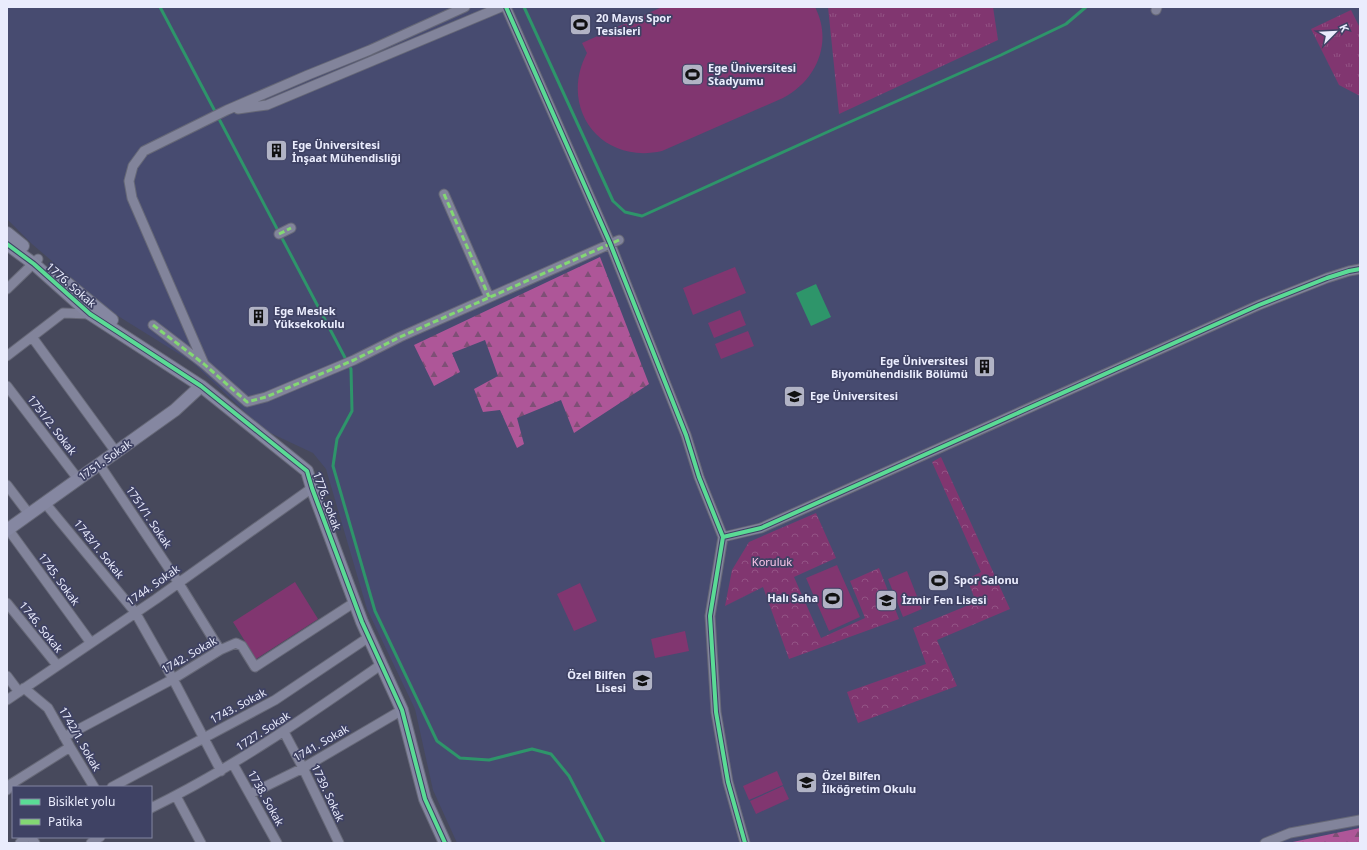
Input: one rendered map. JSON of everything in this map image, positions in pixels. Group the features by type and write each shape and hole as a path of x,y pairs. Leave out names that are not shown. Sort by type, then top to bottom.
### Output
{"street":[{"path":"204,364 132,198 129,181 133,166 144,151 221,113 370,50 465,7"},
{"path":"221,113 267,105 501,7"},
{"path":"506,7 610,243 686,435 699,477 722,537 710,616 716,712 728,782 745,843"},
{"path":"370,50 375,60"},
{"path":"322,70 326,80"},
{"path":"444,194 489,297"},
{"path":"279,234 291,228"},
{"name":"1776. Sokak","path":"7,233 36,262 95,312 141,340 151,353 201,386 307,471 355,602 402,710 425,799 444,843"},
{"path":"153,324 204,364 247,402 266,397 354,360 400,337 619,240"},
{"name":"1776. Sokak","path":"7,244 36,262"},
{"path":"7,289 36,262"},
{"path":"722,537 760,528 1259,305 1327,278 1360,269"},
{"path":"7,356 63,313 95,312"},
{"path":"32,337 116,452"},
{"name":"1751/2. Sokak","path":"7,386 78,479"},
{"name":"1751. Sokak","path":"7,529 175,410 201,386"},
{"name":"1751/1. Sokak","path":"99,464 178,582"},
{"path":"7,485 29,514"},
{"name":"1744. Sokak","path":"7,700 312,488"},
{"name":"1743/1. Sokak","path":"45,502 135,612 173,679 221,771"},
{"name":"1745. Sokak","path":"7,529 91,643"},
{"path":"178,582 220,650"},
{"name":"1742. Sokak","path":"64,737 173,679 220,650 236,643 242,646 255,667 355,602"},
{"name":"1746. Sokak","path":"7,603 57,665"},
{"name":"1743. Sokak","path":"114,786 275,700 369,637"},
{"name":"1727. Sokak","path":"152,808 176,796 233,764 284,732 382,664"},
{"name":"1742/1. Sokak","path":"7,676 22,690 47,706 93,786"},
{"name":"1741. Sokak","path":"250,794 303,768 402,710"},
{"name":"1739. Sokak","path":"284,732 339,843"},
{"path":"7,790 11,784 70,747"},
{"name":"1738. Sokak","path":"233,764 277,843"},
{"path":"176,796 201,843"},
{"path":"1265,843 1290,833 1360,820"}],"shaded area":[{"name":"Ege Üniversitesi","path":"7,7 1360,7 1360,843 457,843 433,790 415,709 367,609 326,469 313,453 264,430 192,362 110,311 32,244 7,219"},
{"path":"816,284 831,317 811,326 796,293"}],"green space":[{"name":"Ege Üniversitesi Stadyumu","path":"662,7 815,7 820,20 822,46 813,71 795,90 783,98 662,151 640,153 620,149 604,141 591,128 582,112 578,93 579,74 587,53 582,43"},
{"path":"828,7 993,7 998,40 839,114"},
{"path":"1351,10 1360,28 1360,96 1339,85 1311,29"},
{"path":"600,257 649,384 574,433 561,400 517,418 524,444 517,448 500,410 483,412 474,389 498,376 485,340 452,353 460,372 434,386 414,345"},
{"path":"735,267 746,293 693,315 683,288"},
{"path":"740,310 746,325 714,338 708,323"},
{"path":"748,331 754,346 721,359 715,344"},
{"path":"941,457 1010,609 937,640 957,686 858,723 847,692 926,664 913,628 976,602 967,579 981,572 932,462"},
{"name":"Koruluk","path":"816,513 836,558 794,577 821,638 865,618 850,581 879,568 899,619 789,659 763,587 725,606 732,570 749,542"},
{"name":"Halı Saha","path":"837,565 860,617 829,631 806,578"},
{"path":"907,571 922,609 903,617 888,579"},
{"path":"295,582 318,619 256,659 233,622"},
{"path":"580,583 597,621 574,631 557,594"},
{"path":"685,631 689,651 655,658 651,639"},
{"path":"777,771 783,785 749,800 743,786"},
{"path":"783,786 789,799 756,814 750,801"},
{"path":"1360,828 1360,843 1288,843"}],"waterway":[{"path":"160,7 351,369 352,411 337,439 333,466 375,611 437,741 460,758 489,760 532,749 551,754 569,776 604,843"},
{"path":"524,7 613,201 625,212 642,216 1001,55 1066,24 1086,7"}],"marked path":[{"path":"444,194 489,297"},
{"path":"279,234 291,228"},
{"path":"153,325 204,364 247,402 266,397 354,360 400,337 619,240"}],"cycle path":[{"path":"506,7 610,243 686,435 699,477 723,537 710,616 716,712 728,782 745,843"},
{"path":"7,244 34,264 90,314 201,386 307,471 362,622 402,710 425,799 445,843"},
{"path":"723,537 761,528 1259,305 1327,278 1360,269"}],"place":[{"name":"20 Mayıs Spor Tesisleri","path":"580,24"},
{"name":"Ege Üniversitesi Stadyumu","path":"693,74"},
{"name":"Ege Üniversitesi İnşaat Mühendisliği","path":"276,151"},
{"name":"Ege Meslek Yüksekokulu","path":"259,317"},
{"name":"Ege Üniversitesi Biyomühendislik Bölümü","path":"984,367"},
{"name":"Ege Üniversitesi","path":"794,396"},
{"name":"Spor Salonu","path":"939,580"},
{"name":"Halı Saha","path":"833,598"},
{"name":"İzmir Fen Lisesi","path":"886,600"},
{"name":"Özel Bilfen Lisesi","path":"642,681"},
{"name":"Özel Bilfen İlköğretim Okulu","path":"806,782"}]}
